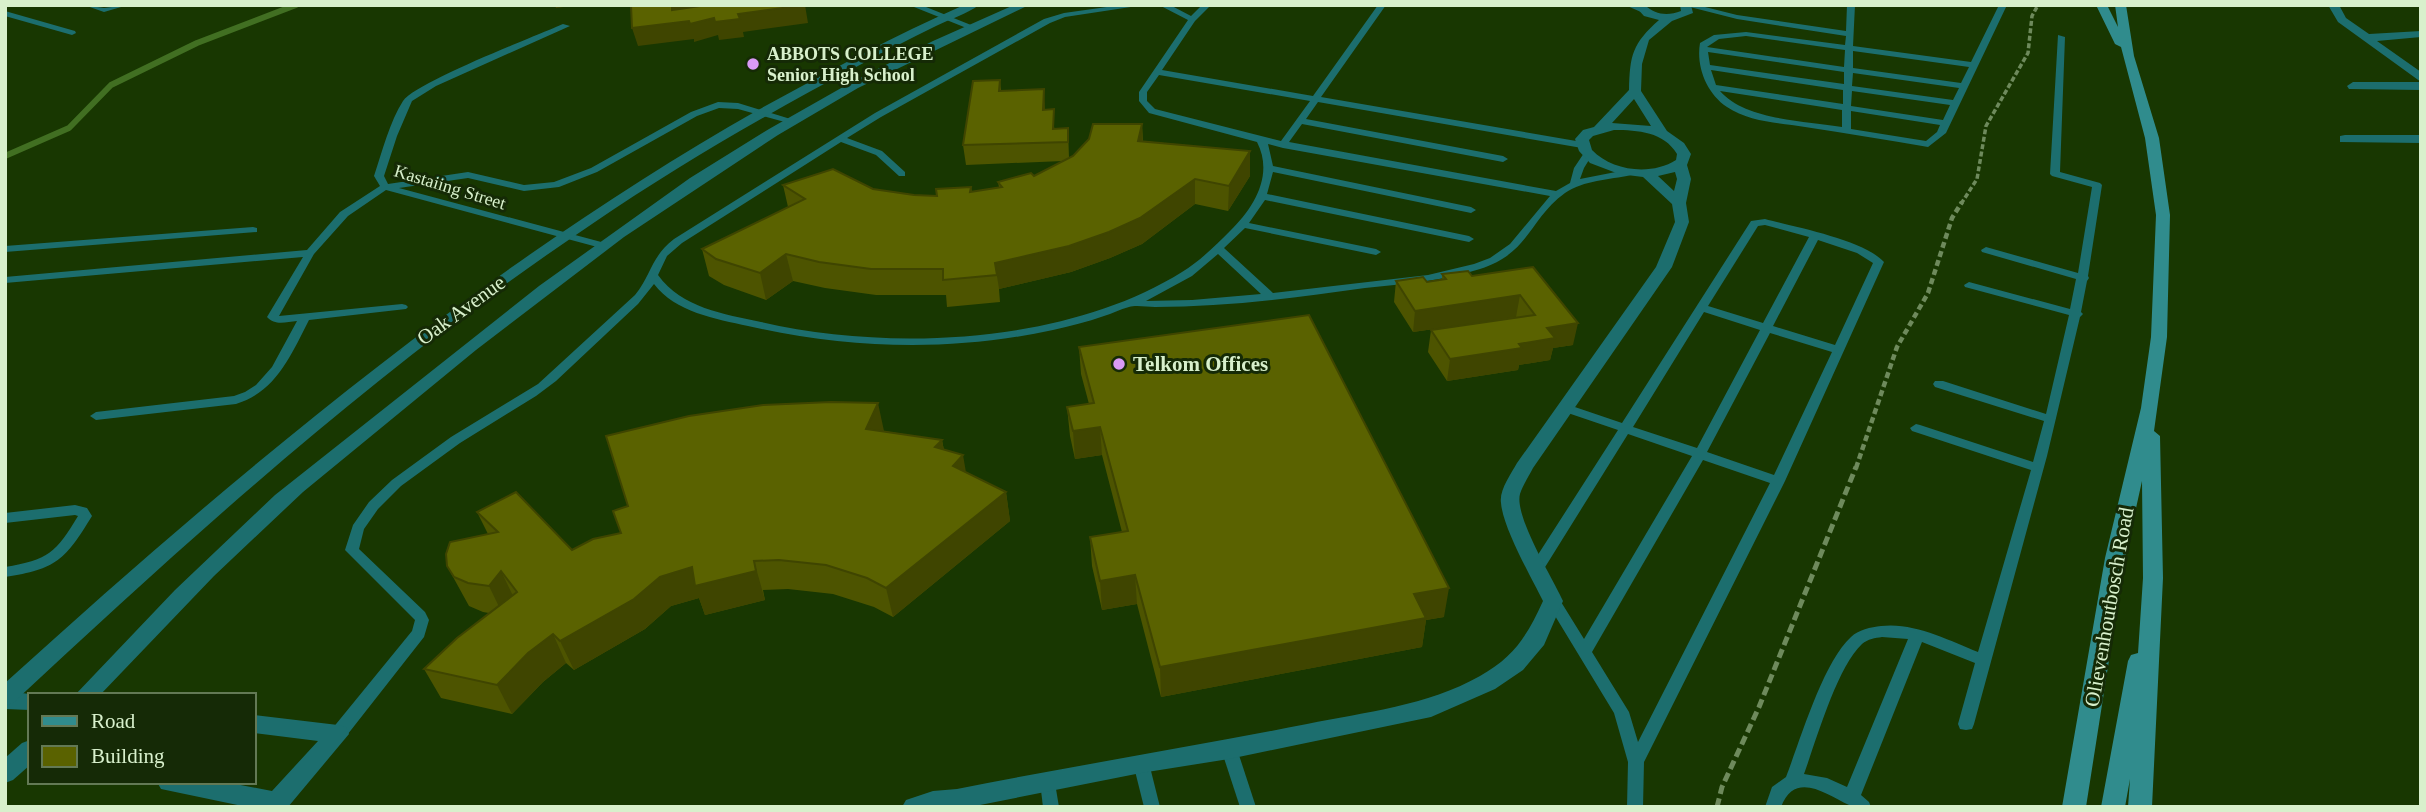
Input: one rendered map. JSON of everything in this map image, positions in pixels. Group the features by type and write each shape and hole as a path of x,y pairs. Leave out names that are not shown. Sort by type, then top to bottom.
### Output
{"main road":[{"name":"Olievenhoutbosch Road","path":"2101,5 2127,56"},
{"name":"Olievenhoutbosch Road","path":"2074,807 2115,558 2150,408 2159,337 2163,215 2152,138 2127,56 2120,5"},
{"name":"Olievenhoutbosch Road","path":"2140,807 2153,578 2150,408"},
{"path":"2113,807 2153,578"}],"street":[{"name":"Oak Avenue","path":"5,699 228,495 357,388 562,236 654,176 762,112 974,5"},
{"name":"Oak Avenue","path":"88,693 282,500 485,333 601,246 700,176 792,121 972,27 1024,5"},
{"path":"2333,5 2342,20 2421,78"},
{"path":"1647,33 1642,9 1669,17"},
{"path":"914,807 933,801 957,803 1141,763 1229,750 1430,708 1488,683 1527,652 1553,601 1514,518 1511,493 1524,467 1664,267 1681,227 1679,203 1684,179 1680,165 1684,155 1681,147 1662,133 1635,91 1638,55 1647,33 1685,9"},
{"path":"2365,37 2421,34"},
{"path":"2353,86 2421,86"},
{"path":"1600,128 1635,91"},
{"path":"1662,133 1632,126 1600,128 1582,139 1584,150 1598,163 1631,172 1647,173 1680,165"},
{"path":"2345,139 2421,139"},
{"path":"1647,173 1679,203"},
{"path":"5,699 28,701"},
{"path":"256,723 338,734"},
{"path":"179,784 274,804 338,734"}],"lane":[{"path":"88,5 104,10 124,5"},
{"path":"913,5 972,27"},
{"path":"338,734 411,644 419,633 422,621 355,554 353,538 358,527 383,497 430,456 480,422 543,386 633,303 647,286 659,257 670,247 841,139 1053,18 1140,5"},
{"path":"1163,5 1192,19"},
{"path":"1207,5 1192,19 1142,97 1145,105 1152,111 1283,145 1557,194"},
{"path":"1283,145 1382,5"},
{"path":"1629,5 1642,9"},
{"path":"1846,131 1851,5"},
{"path":"1973,65 1735,34 1706,41 1703,49 1704,67 1712,87 1725,101 1747,114 1928,144 1941,133 1973,65 1996,26 2003,5"},
{"path":"1685,9 1849,34"},
{"path":"5,13 72,33"},
{"name":"Kastaiing Street","path":"566,26 441,80 408,100 379,171 385,187 601,246"},
{"path":"1966,724 2077,314 2097,185 2055,174 2061,37"},
{"path":"1703,49 1963,86"},
{"path":"1704,67 1955,103"},
{"path":"1158,72 1584,150 1574,184"},
{"path":"1712,87 1946,123"},
{"path":"402,307 303,320 276,320 273,317 310,253 337,220 385,187 468,175 524,188 556,185 594,170 711,106 728,104 792,121"},
{"path":"1300,121 1503,159"},
{"path":"841,139 879,153 902,174"},
{"path":"652,274 657,283 672,296 722,317 825,338 921,341 1030,331 1130,304 1174,283 1219,249 1243,225 1261,196 1269,168 1268,154 1261,140"},
{"path":"1269,168 1471,210"},
{"path":"1130,304 1202,304 1272,297 1411,279 1478,267 1501,257 1513,247 1557,194 1574,184 1631,172"},
{"path":"1261,196 1469,239"},
{"path":"1537,568 1755,223 1765,222 1815,236 1871,254 1879,262 1778,481 1636,762"},
{"path":"1243,225 1376,252"},
{"path":"5,249 253,230"},
{"path":"1584,652 1700,454 1815,236"},
{"path":"1219,249 1272,297"},
{"path":"1986,250 2084,278"},
{"path":"5,280 310,253"},
{"path":"1969,285 2077,314"},
{"path":"1702,309 1838,351"},
{"path":"96,416 236,400 255,393 272,377 303,320"},
{"path":"1939,384 2049,419"},
{"path":"1566,408 1778,481"},
{"path":"1916,428 2036,467"},
{"path":"5,517 75,510 82,511 85,516 69,545 58,556 46,563 5,572"},
{"path":"1553,601 1621,712 1636,762 1635,807"},
{"path":"1793,782 1846,653 1857,640 1877,631 1917,635 1983,660"},
{"path":"1773,807 1781,788 1793,782 1822,782 1857,802 1917,635"},
{"path":"1229,750 1248,807"},
{"path":"1141,763 1152,807"},
{"path":"2069,807 2081,765"},
{"path":"1048,782 1051,807"}],"path":[{"path":"1717,807 1721,787 1759,708 1849,488 1897,347 1928,293 1952,218 1977,179 1986,126 2028,53 2032,16 2038,5"}],"building":[{"path":"631,5 672,5 672,10 707,5 805,5 738,14 740,19 715,22 714,18 690,24 689,21 632,28"},
{"path":"1000,80 999,91 1044,89 1043,110 1054,109 1053,129 1068,128 1068,142 963,145 973,81"},
{"path":"1093,124 1142,124 1138,141 1250,151 1229,186 1195,179 1140,218 1109,232 1069,246 995,263 997,275 943,280 943,269 871,269 819,262 786,254 760,273 716,259 702,249 805,199 783,185 833,169 873,189 914,195 937,196 936,189 971,187 970,192 1002,187 998,182 1031,173 1034,176 1073,156 1089,139"},
{"path":"1533,267 1578,323 1547,328 1555,338 1519,344 1522,348 1450,359 1431,330 1535,315 1520,295 1415,311 1396,281 1423,277 1427,282 1446,279 1442,274 1468,271 1472,276"},
{"path":"1309,315 1449,588 1414,594 1426,618 1160,667 1135,575 1100,581 1090,537 1128,531 1100,427 1073,431 1067,407 1094,403 1079,347"},
{"path":"878,403 866,429 942,440 935,447 963,455 953,466 1006,492 886,588 867,578 826,565 779,560 754,561 756,571 695,586 692,567 660,577 634,599 560,641 553,634 528,653 497,685 424,669 457,638 517,592 501,571 489,586 468,583 454,577 447,566 446,554 450,542 498,532 477,512 516,492 572,550 593,539 621,533 613,511 628,506 606,436 689,416 763,405"}],"waterway":[{"path":"5,156 69,128 111,85 197,43 296,5"}],"place":[{"name":"ABBOTS COLLEGE Senior High School","path":"753,64"},
{"name":"Telkom Offices","path":"1119,364"}]}
